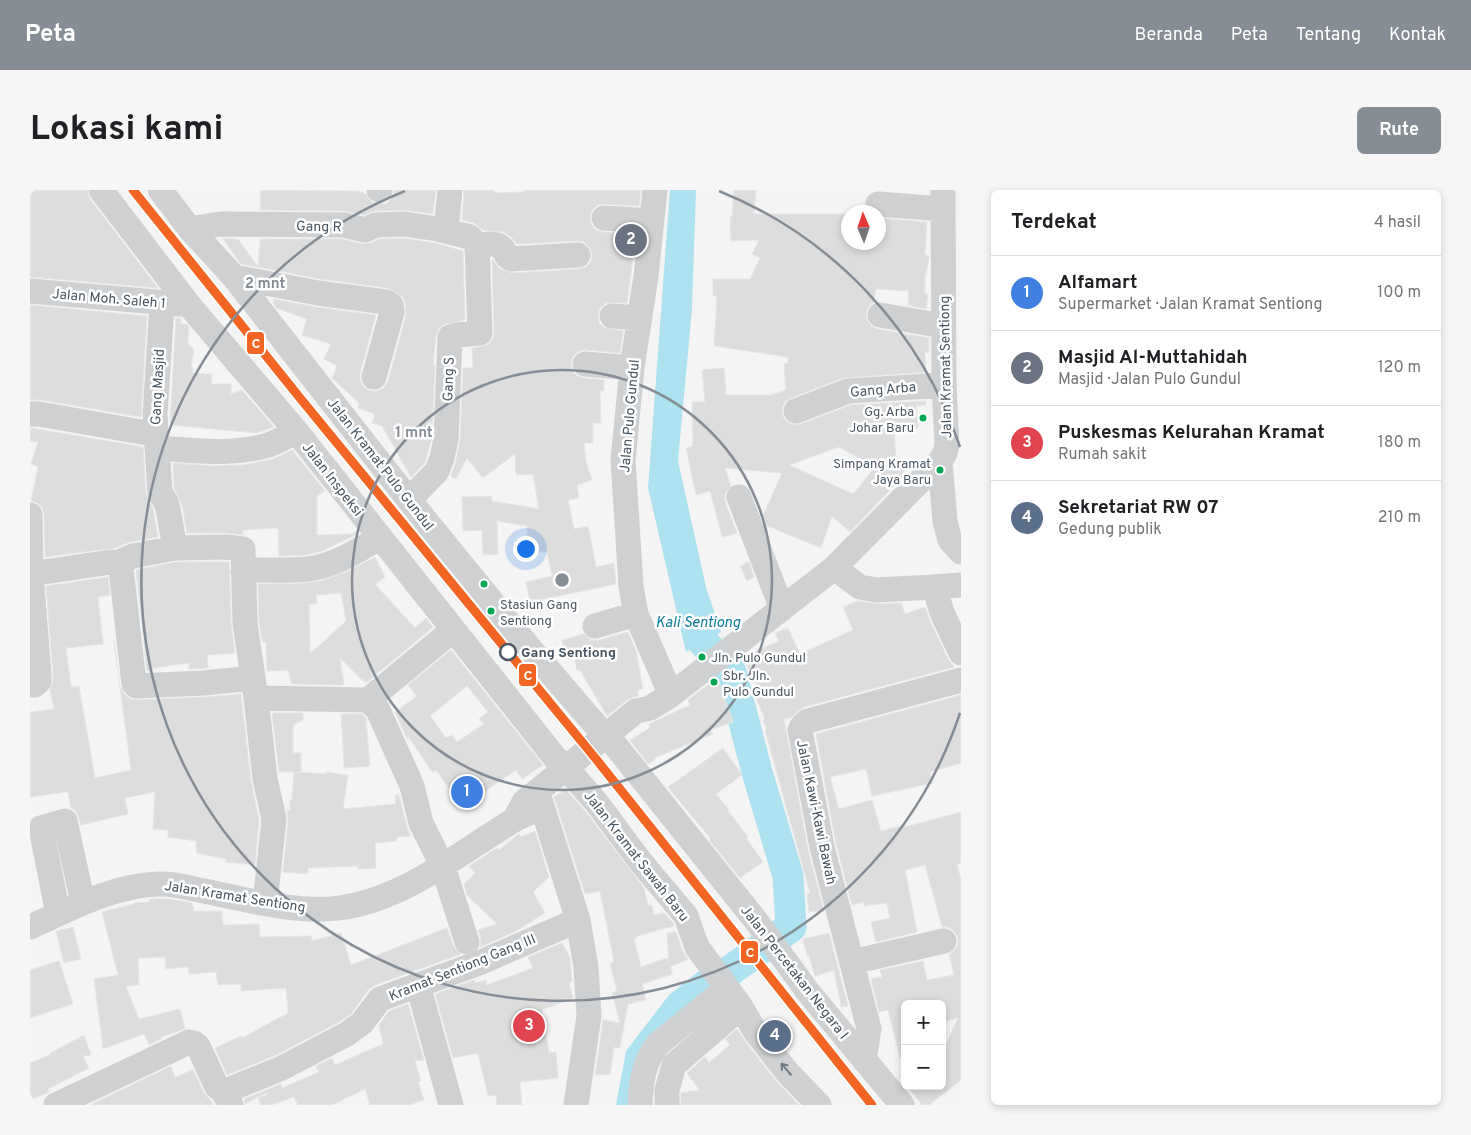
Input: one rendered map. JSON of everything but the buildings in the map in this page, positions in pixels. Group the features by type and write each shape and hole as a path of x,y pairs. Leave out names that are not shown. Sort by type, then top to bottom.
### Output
{"street":[{"name":"Jalan Inspeksi","path":"101,190 189,304 296,431 569,773"},
{"name":"Jalan Kramat Pulo Gundul","path":"160,190 190,229 234,277 409,500 532,651 610,741"},
{"path":"450,190 446,231 470,237 477,245 495,244 500,246 508,258 511,259 578,255"},
{"name":"Jalan Pulo Gundul","path":"655,190 640,318 632,368 623,460 631,586 636,614 660,702"},
{"path":"878,204 943,200"},
{"name":"Jalan Kramat Sentiong","path":"515,819 524,802 569,773 610,741 636,711 660,702 710,666 834,568 940,461 947,445 944,385 949,315 943,200"},
{"path":"604,218 652,221"},
{"name":"Gang R","path":"190,229 220,224 344,225 365,230 376,225 404,224 446,231"},
{"name":"Gang S","path":"409,500 436,471 442,458 446,439 450,337 480,333 477,245"},
{"path":"234,277 318,293 386,302 390,305 392,312 374,377"},
{"name":"Jalan Moh. Saleh 1","path":"30,291 162,304 189,304"},
{"name":"Gang Masjid","path":"156,441 162,304"},
{"path":"880,315 949,315"},
{"path":"612,316 640,318"},
{"path":"586,364 632,368"},
{"name":"Gang Arba","path":"796,411 848,391 944,385"},
{"name":"Gang Masjid","path":"30,414 148,433 156,441"},
{"path":"175,548 168,509 160,493 156,441 217,452 239,451 269,445 296,431"},
{"path":"940,461 944,518 948,536 951,543 961,552"},
{"path":"739,497 782,609"},
{"path":"30,515 31,574 39,675 39,681 30,685"},
{"path":"243,572 248,570 307,569 329,564 370,543 379,536"},
{"path":"31,574 111,562 117,563 133,556 175,548 241,548 244,551 243,572 246,623 265,779 274,819 265,903"},
{"path":"117,563 121,568 134,684 136,686 204,683 255,688 368,700 378,710 412,786 421,823 443,867 467,942"},
{"path":"834,568 860,587 876,590 961,584"},
{"path":"934,587 943,615 961,653"},
{"path":"595,626 636,614"},
{"path":"368,700 453,630"},
{"name":"Jalan Kawi-Kawi Bawah","path":"864,1060 869,1029 822,847 800,730 808,722 961,680"},
{"name":"Jalan Percetakan Negara I","path":"610,741 757,922 808,992 902,1105"},
{"name":"Jalan Kramat Sentiong","path":"30,927 83,904 133,886 161,884 265,903 310,909 338,908 365,902 395,892 443,867 515,819 529,813 541,804 569,773"},
{"name":"Jalan Kramat Sawah Baru","path":"569,773 596,802 640,861 686,916 692,927 693,938 755,1031 787,1072 819,1105"},
{"path":"541,804 578,920 586,967 589,1016 576,1105"},
{"path":"58,914 41,828 65,821 83,904"},
{"name":"Kramat Sentiong Gang III","path":"226,1098 228,1090 282,1068 347,1034 362,1023 380,1000 479,963 578,920"},
{"path":"852,962 944,941"},
{"path":"418,985 451,1105"},
{"path":"640,1105 642,1076 653,1050 725,986"},
{"path":"667,1105 667,1090 674,1065 725,986"},
{"path":"56,1105 189,1042 198,1046 216,1087 226,1098"}],"water":[{"name":"Kali Sentiong","path":"670,190 696,190 692,309 678,461 706,587 721,632 686,652 648,488"},
{"path":"703,968 720,987 658,1038 635,1105 616,1105 626,1051 669,995"}],"waterway":[{"path":"694,601 704,643 731,672 757,772 788,876 791,927 696,995"}],"transit line":[{"name":"C","path":"133,190 300,398 596,759 872,1105"}],"place":[{"name":"Masjid Al-Muttahidah","path":"631,240"},
{"name":"Gg. Arba Johar Baru","path":"923,418"},
{"name":"Simpang Kramat Jaya Baru","path":"940,470"},
{"name":"Stasiun Gang Sentiong","path":"491,611"},
{"name":"Gang Sentiong","path":"508,652"},
{"name":"Jln. Pulo Gundul","path":"702,657"},
{"name":"Sbr. Jln. Pulo Gundul","path":"714,682"},
{"name":"Alfamart","path":"467,792"},
{"name":"Puskesmas Kelurahan Kramat","path":"529,1026"},
{"name":"Sekretariat RW 07","path":"775,1036"}]}
